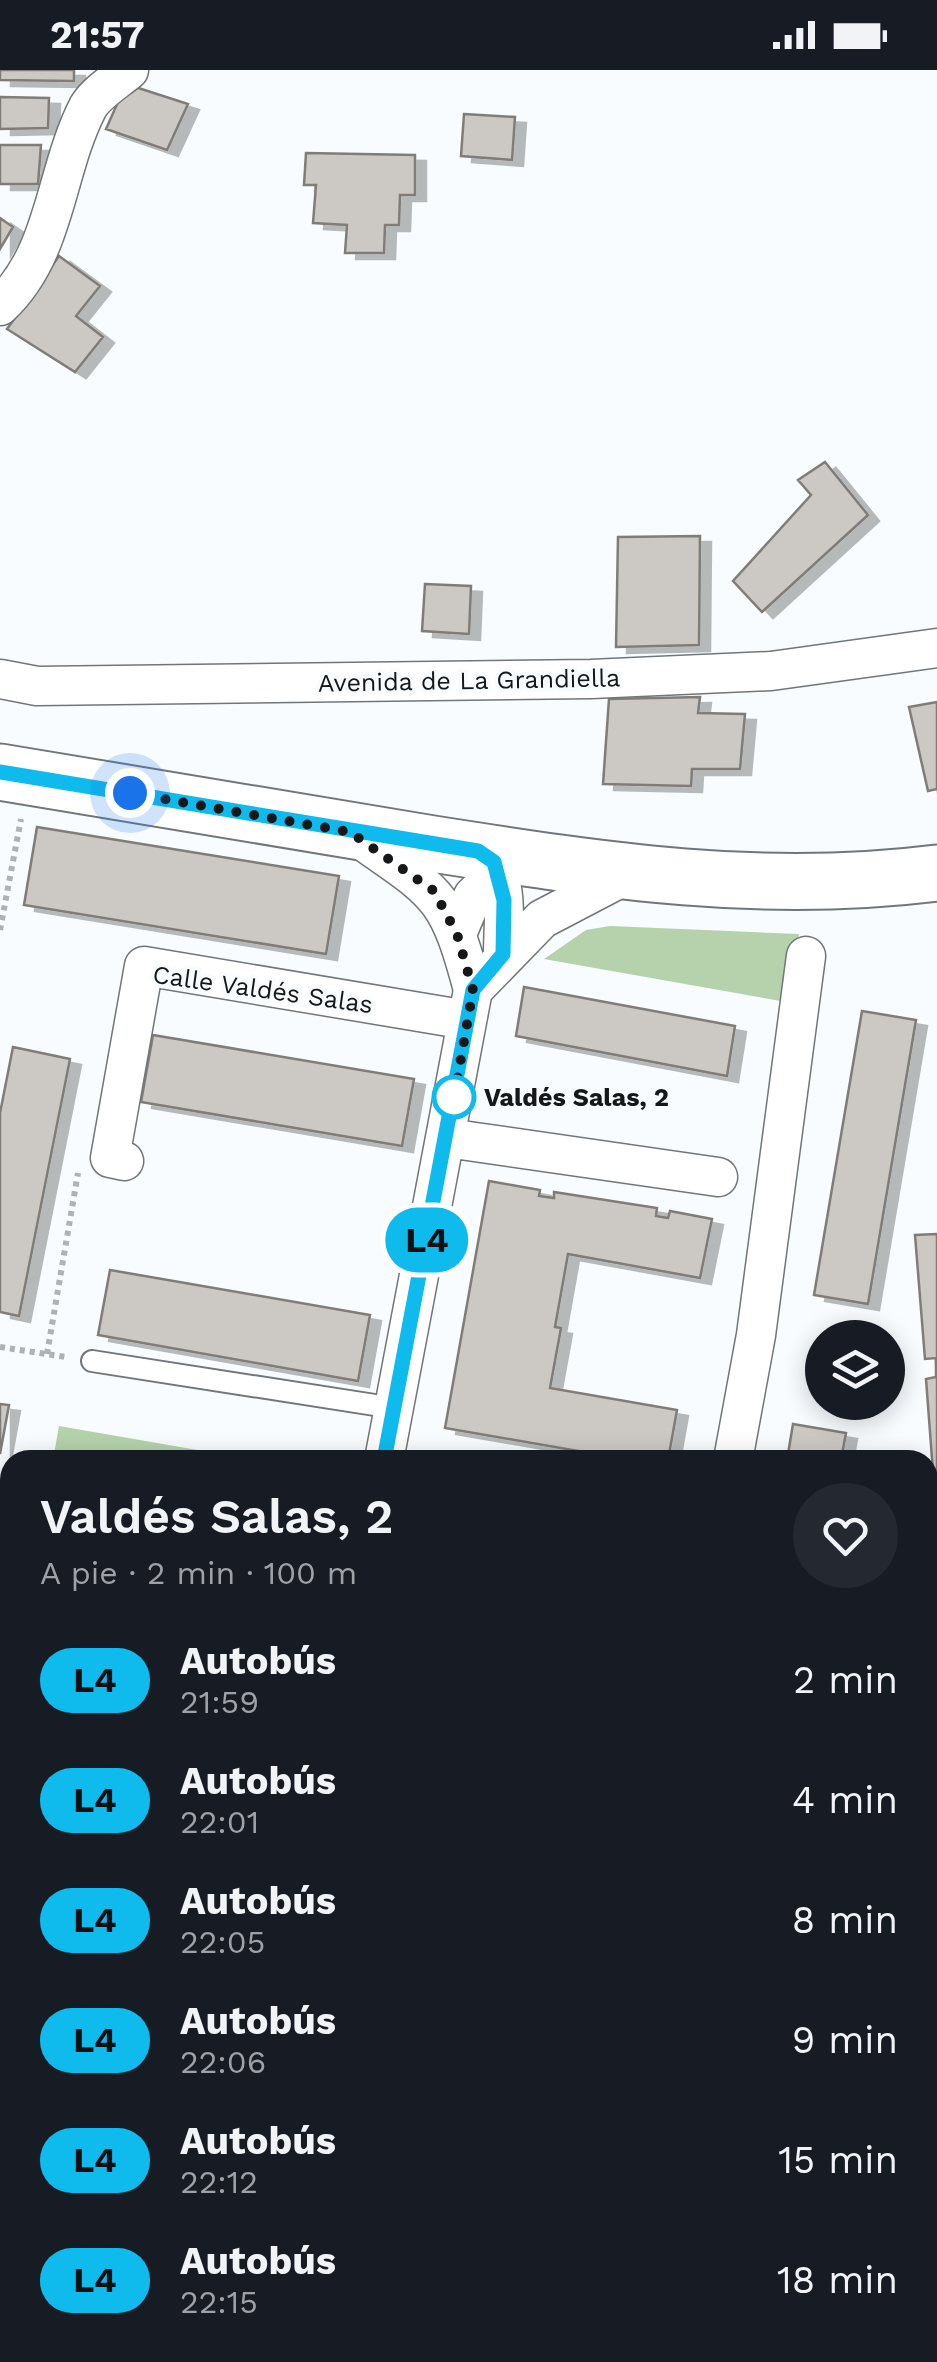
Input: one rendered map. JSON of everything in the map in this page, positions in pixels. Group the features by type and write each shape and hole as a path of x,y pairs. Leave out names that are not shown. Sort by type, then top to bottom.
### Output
{"main road":[{"path":"15,774 497,859 789,885 859,883 937,873"}],"street":[{"path":"0,306 20,288 44,242 89,104 129,70"},
{"name":"Avenida de La Grandiella","path":"0,679 37,686 591,680 771,672 937,648"},
{"path":"350,832 434,891 457,934 470,1005 386,1450"},
{"path":"457,934 473,896 497,859"},
{"path":"497,859 504,900 503,954"},
{"path":"470,1005 503,954 542,918 630,873"},
{"path":"735,1450 756,1335 806,956"},
{"name":"Calle Valdés Salas","path":"124,1162 110,1158 144,966 470,1005"},
{"path":"447,1138 718,1177"}],"lane":[{"path":"92,1361 394,1408"}],"path":[{"path":"0,930 15,774"},
{"path":"0,1347 92,1361"}],"green space":[{"path":"610,926 799,934 786,1002 544,959 586,930"},
{"path":"59,1426 197,1450 55,1450"}],"building":[{"path":"0,70 74,70 74,81 0,80"},
{"path":"126,84 188,104 167,150 106,129"},
{"path":"0,97 49,98 48,128 0,129"},
{"path":"464,114 515,117 512,160 461,156"},
{"path":"0,145 41,145 38,184 0,184"},
{"path":"306,153 415,155 415,195 400,195 399,225 385,225 384,253 345,253 347,225 313,223 316,185 304,185"},
{"path":"0,218 13,227 0,249"},
{"path":"59,256 100,286 76,316 103,337 75,372 7,329"},
{"path":"825,462 868,515 762,612 733,581 811,495 798,480"},
{"path":"700,536 699,645 616,647 618,537"},
{"path":"425,584 471,586 469,634 422,631"},
{"path":"700,697 698,713 745,714 740,769 692,769 691,786 603,784 609,699"},
{"path":"937,702 937,789 928,791 909,707"},
{"path":"37,827 339,876 326,954 24,905"},
{"path":"524,987 735,1026 727,1076 516,1036"},
{"path":"862,1011 916,1020 868,1304 814,1295"},
{"path":"153,1035 414,1079 402,1146 141,1102"},
{"path":"13,1047 70,1059 19,1316 0,1312 0,1113"},
{"path":"489,1181 540,1190 539,1196 554,1198 554,1192 657,1208 656,1216 668,1218 670,1211 712,1219 700,1278 568,1254 555,1327 561,1328 550,1388 677,1410 670,1450 572,1450 445,1428"},
{"path":"937,1234 937,1450 931,1450 926,1379 936,1377 936,1358 925,1359 915,1235"},
{"path":"110,1270 370,1315 358,1381 98,1335"},
{"path":"0,1404 9,1405 0,1450"},
{"path":"793,1424 846,1433 843,1450 789,1450"}],"bus line":[{"name":"L4","path":"0,772 478,851 494,862 504,900 503,954 473,990 386,1450"}],"place":[{"name":"Valdés Salas, 2","path":"454,1097"}],"route":[{"path":"130,793 350,832 434,891 457,934 473,990 452,1109 454,1097"}]}
